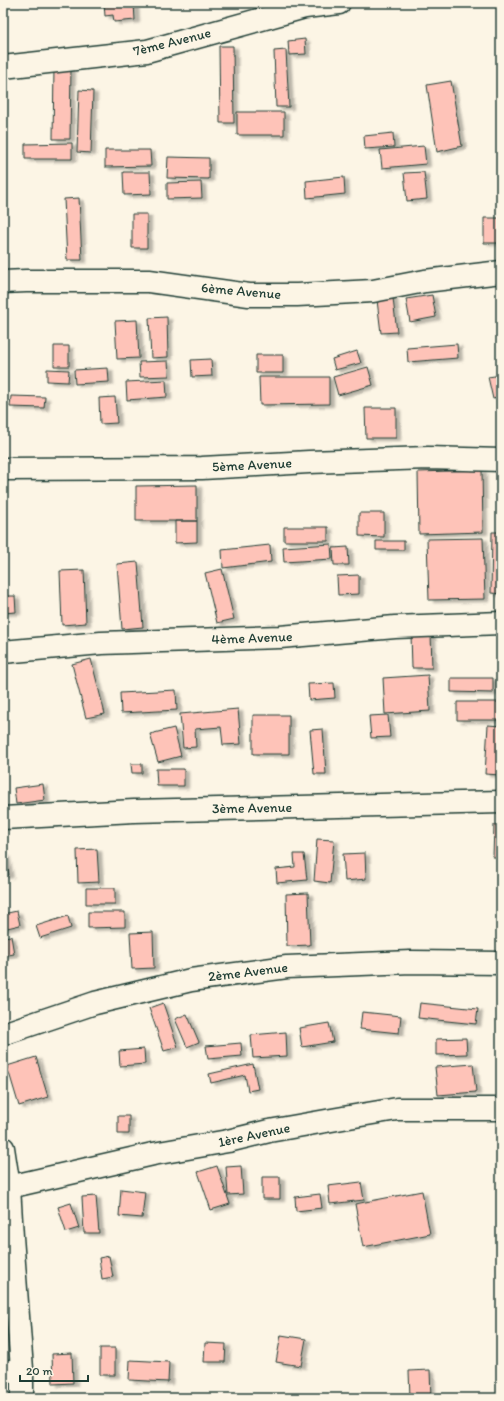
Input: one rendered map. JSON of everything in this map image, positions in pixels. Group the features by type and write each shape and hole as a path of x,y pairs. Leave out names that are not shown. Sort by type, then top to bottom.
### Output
{"street":[{"name":"7ème Avenue","path":"3,68 147,51 305,7 339,3"},
{"name":"6ème Avenue","path":"3,282 149,282 249,295 297,295 373,290 425,281 501,272"},
{"name":"5ème Avenue","path":"3,469 202,468 301,462 428,458 501,460"},
{"name":"4ème Avenue","path":"3,652 101,643 280,637 395,627 501,623"},
{"name":"3ème Avenue","path":"3,818 134,811 501,802"},
{"name":"2ème Avenue","path":"3,1034 95,1003 190,980 287,967 411,962 501,963"},
{"name":"1ère Avenue","path":"9,1187 153,1154 228,1141 269,1131 397,1109 501,1109"},
{"path":"3,1148 9,1187 12,1236 13,1370 22,1398"}],"building":[{"path":"104,3 134,3 135,20 114,22 113,15 105,16"},
{"path":"305,39 306,54 289,55 288,41"},
{"path":"219,46 233,46 234,123 220,123"},
{"path":"286,50 289,107 276,107 274,51"},
{"path":"54,68 71,68 70,139 53,139"},
{"path":"451,81 462,146 437,152 427,85"},
{"path":"79,90 93,91 91,153 77,152"},
{"path":"237,112 284,112 284,135 237,135"},
{"path":"393,133 394,147 365,149 364,136"},
{"path":"72,143 72,159 25,159 25,144"},
{"path":"424,146 426,164 382,168 380,150"},
{"path":"105,150 150,150 151,166 105,167"},
{"path":"168,157 209,158 209,179 167,178"},
{"path":"123,172 150,172 151,194 124,195"},
{"path":"424,172 427,199 407,201 404,173"},
{"path":"344,177 345,194 307,198 306,181"},
{"path":"201,182 202,198 167,199 167,183"},
{"path":"79,198 82,260 67,260 64,199"},
{"path":"132,214 147,214 147,248 132,248"},
{"path":"484,218 501,218 501,243 484,243"},
{"path":"392,290 397,332 381,333 376,292"},
{"path":"432,295 436,317 410,322 406,299"},
{"path":"167,317 168,357 151,358 149,318"},
{"path":"137,320 139,358 117,359 115,321"},
{"path":"457,344 458,358 408,362 407,348"},
{"path":"54,346 69,346 69,366 54,366"},
{"path":"357,351 361,363 335,370 332,359"},
{"path":"256,355 283,355 283,373 256,373"},
{"path":"211,359 212,376 192,377 191,360"},
{"path":"168,361 169,376 140,377 139,362"},
{"path":"368,367 373,385 338,395 333,377"},
{"path":"108,368 109,382 75,384 74,370"},
{"path":"47,369 69,370 68,382 47,381"},
{"path":"501,375 501,397 493,399 488,377"},
{"path":"259,377 329,377 329,404 260,405"},
{"path":"166,380 167,397 127,400 126,382"},
{"path":"11,396 45,397 44,408 10,407"},
{"path":"115,397 117,423 100,424 99,398"},
{"path":"365,408 396,408 396,438 366,438"},
{"path":"482,470 483,532 419,534 418,472"},
{"path":"197,485 197,521 136,521 136,486"},
{"path":"359,513 384,513 384,537 359,536"},
{"path":"175,521 197,521 197,542 175,543"},
{"path":"284,527 328,527 328,541 284,541"},
{"path":"492,532 501,532 501,594 491,593"},
{"path":"483,538 485,599 429,600 427,539"},
{"path":"376,541 404,541 404,550 376,550"},
{"path":"331,544 332,559 284,562 283,547"},
{"path":"270,545 271,562 223,568 222,550"},
{"path":"348,547 349,565 334,565 333,548"},
{"path":"138,562 143,627 122,629 117,564"},
{"path":"222,569 234,619 217,623 205,573"},
{"path":"84,570 86,623 62,625 60,571"},
{"path":"359,575 359,594 338,595 337,576"},
{"path":"3,596 15,596 16,612 3,613"},
{"path":"431,633 432,668 412,668 411,634"},
{"path":"91,659 105,714 86,718 72,664"},
{"path":"428,675 430,711 385,714 383,678"},
{"path":"451,678 493,678 493,693 451,692"},
{"path":"334,683 335,698 309,700 308,684"},
{"path":"176,690 177,710 121,713 120,693"},
{"path":"457,702 501,702 501,720 457,720"},
{"path":"238,709 241,744 223,745 221,727 195,729 196,747 183,748 180,714"},
{"path":"253,715 289,715 289,754 253,754"},
{"path":"388,715 390,737 371,738 369,716"},
{"path":"488,725 501,726 501,775 485,774"},
{"path":"174,728 181,756 158,762 150,734"},
{"path":"323,729 326,774 314,774 310,730"},
{"path":"131,764 142,764 142,773 132,773"},
{"path":"156,769 184,769 184,786 157,786"},
{"path":"43,784 45,800 16,804 14,788"},
{"path":"494,825 501,825 501,857 493,857"},
{"path":"317,839 334,840 330,883 314,881"},
{"path":"97,849 99,882 78,883 77,850"},
{"path":"365,853 366,879 345,881 343,854"},
{"path":"3,854 5,854 9,875 3,876"},
{"path":"294,854 304,854 307,880 277,883 276,869 295,867"},
{"path":"86,888 115,888 115,904 86,904"},
{"path":"308,893 310,945 287,946 286,894"},
{"path":"17,911 20,925 3,929 3,914"},
{"path":"88,912 125,912 125,927 88,928"},
{"path":"68,916 71,928 40,938 36,926"},
{"path":"153,932 154,968 132,969 130,933"},
{"path":"11,936 14,954 3,956 3,937"},
{"path":"163,1003 178,1047 164,1051 149,1008"},
{"path":"420,1003 478,1009 476,1024 418,1018"},
{"path":"362,1012 401,1016 399,1033 360,1029"},
{"path":"187,1014 199,1042 187,1047 175,1019"},
{"path":"329,1023 333,1042 302,1047 299,1028"},
{"path":"286,1032 287,1056 253,1058 251,1035"},
{"path":"466,1038 467,1054 436,1055 436,1039"},
{"path":"241,1043 242,1056 208,1059 206,1046"},
{"path":"144,1049 145,1064 120,1066 119,1051"},
{"path":"36,1057 48,1097 19,1106 7,1066"},
{"path":"253,1064 258,1089 248,1091 245,1075 211,1083 209,1074"},
{"path":"473,1064 476,1092 438,1095 435,1067"},
{"path":"118,1116 129,1116 129,1134 118,1134"},
{"path":"217,1166 230,1204 211,1210 198,1172"},
{"path":"241,1166 243,1194 228,1195 226,1167"},
{"path":"262,1177 280,1177 280,1199 262,1199"},
{"path":"361,1182 364,1200 330,1204 328,1186"},
{"path":"121,1189 145,1192 142,1218 119,1216"},
{"path":"422,1191 430,1234 363,1247 355,1204"},
{"path":"320,1194 322,1208 296,1211 295,1197"},
{"path":"96,1196 99,1233 84,1233 82,1197"},
{"path":"71,1203 79,1228 66,1232 58,1207"},
{"path":"109,1256 113,1277 102,1279 99,1258"},
{"path":"281,1335 306,1339 301,1366 276,1362"},
{"path":"205,1343 226,1344 225,1362 204,1362"},
{"path":"100,1348 115,1348 115,1375 100,1375"},
{"path":"72,1353 73,1383 53,1384 52,1354"},
{"path":"130,1360 169,1362 168,1382 129,1380"},
{"path":"430,1370 431,1398 410,1398 409,1371"}]}
